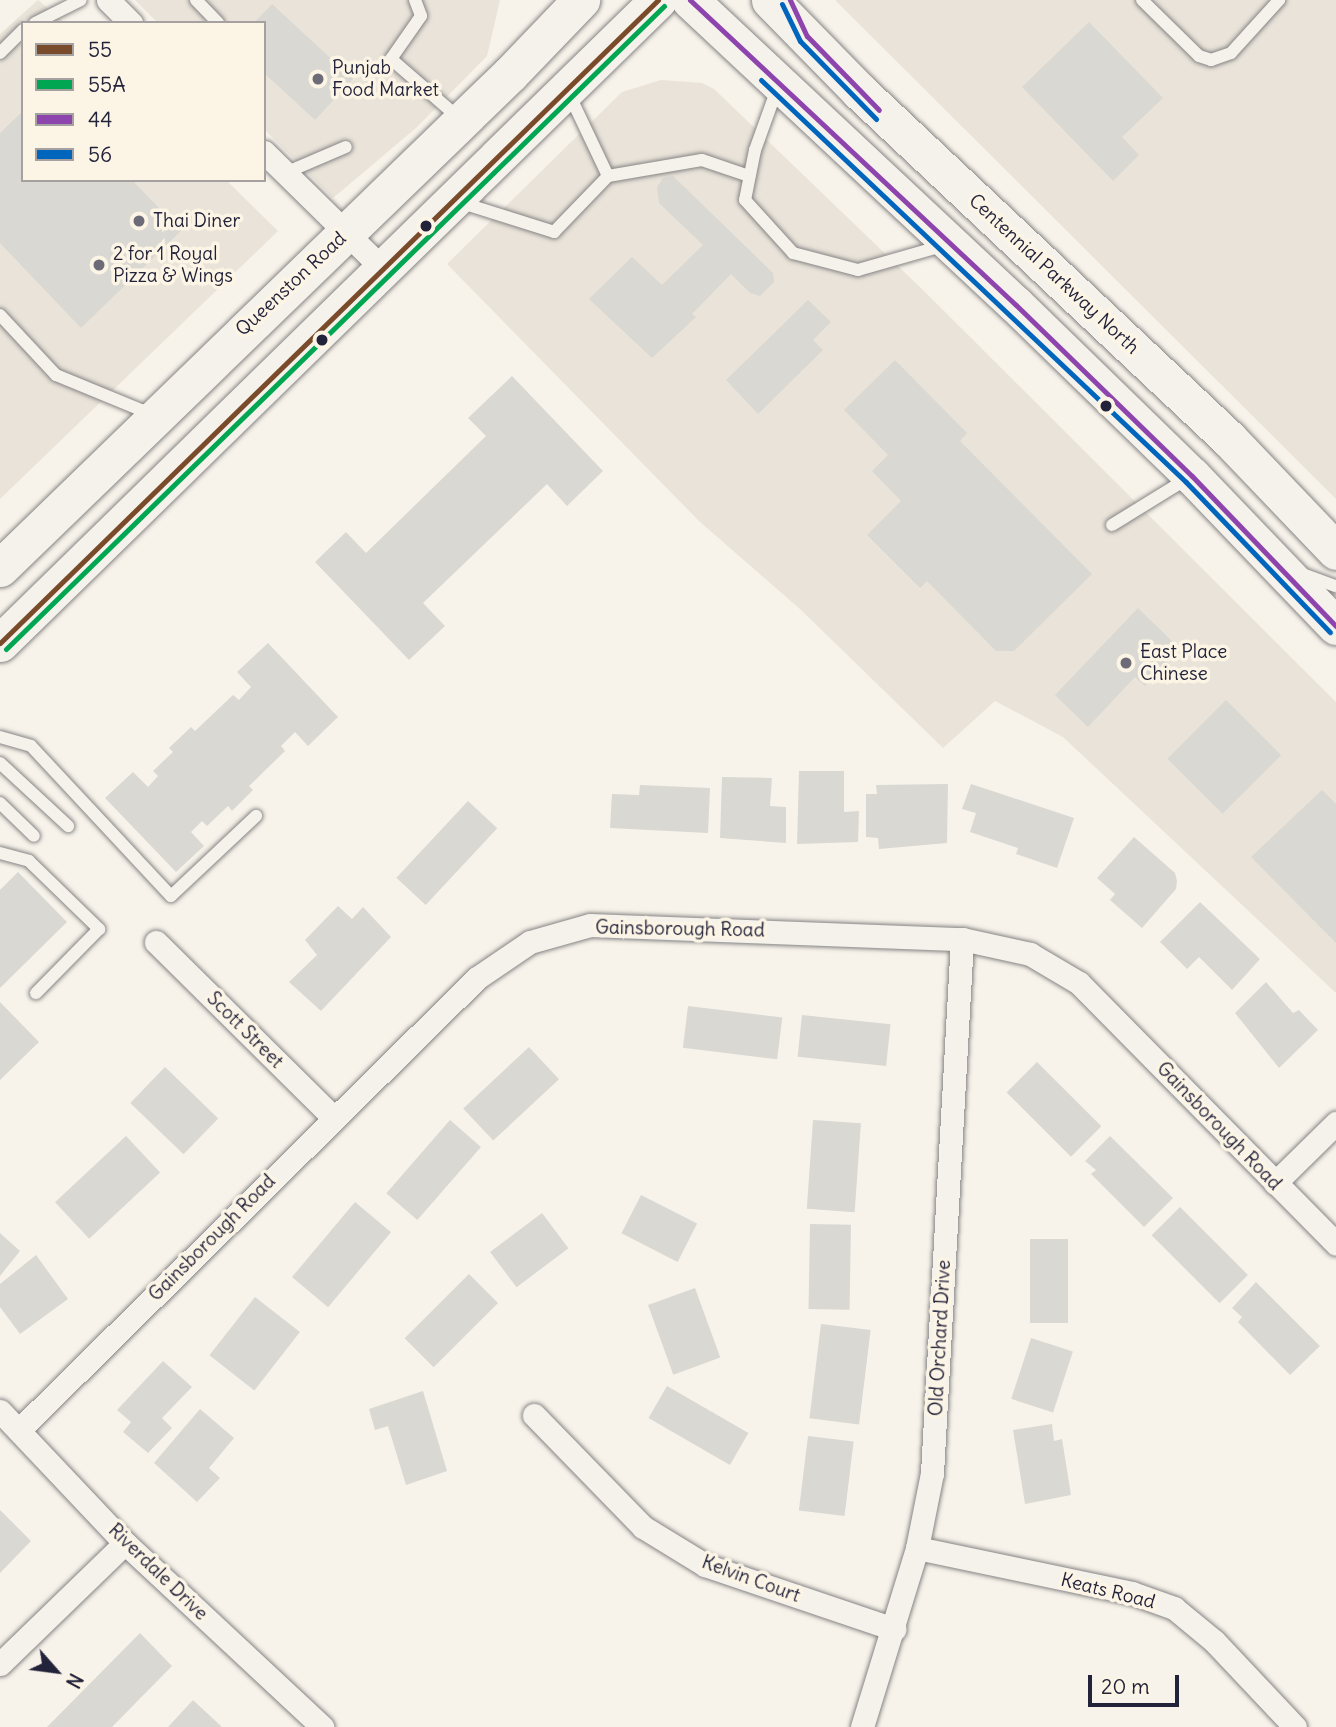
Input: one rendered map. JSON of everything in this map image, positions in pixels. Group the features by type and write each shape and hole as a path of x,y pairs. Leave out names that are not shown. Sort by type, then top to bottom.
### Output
{"main road":[{"name":"Queenston Road","path":"0,568 150,419 462,121 581,0"},
{"path":"0,643 204,448 382,267 567,91 658,0"},
{"path":"690,0 1192,476 1336,626"},
{"name":"Centennial Parkway North","path":"770,0 859,91 1229,439 1336,551"},
{"path":"790,0 807,36"}],"street":[{"path":"108,0 129,21"},
{"path":"266,154 382,267"},
{"name":"Gainsborough Road","path":"19,1430 333,1117 477,978 530,942 606,924 962,939 1030,954 1079,983 1336,1244"},
{"name":"Old Orchard Drive","path":"862,1727 917,1548 932,1474 962,939"},
{"name":"Scott Street","path":"156,942 333,1117"},
{"path":"1275,1183 1336,1123"},
{"name":"Riverdale Drive","path":"0,1411 125,1543 322,1727"},
{"name":"Kelvin Court","path":"534,1415 643,1527 705,1565 894,1629"},
{"path":"0,1664 125,1543"},
{"name":"Keats Road","path":"917,1548 1132,1593 1174,1608 1214,1641 1295,1727"}],"lane":[{"path":"39,21 81,0"},
{"path":"196,0 216,21"},
{"path":"415,0 421,16 391,59 462,121"},
{"path":"1142,0 1199,56 1211,60 1231,53 1279,0"},
{"path":"0,54 21,32"},
{"path":"778,85 749,176 745,200 793,253 858,270 949,244"},
{"path":"567,91 608,176"},
{"path":"285,173 346,147"},
{"path":"452,200 554,232 608,176 702,160 749,176"},
{"path":"0,315 56,375 141,410 150,419"},
{"path":"1112,525 1192,476"},
{"path":"1270,558 1336,586"},
{"path":"0,737 31,746 172,896 256,816"},
{"path":"0,763 68,826"},
{"path":"0,803 34,835"},
{"path":"0,853 29,860 99,929 36,993"}],"shaded area":[{"path":"38,0 63,21 21,21 21,182 228,182 278,231 0,499 0,34"},
{"path":"135,0 500,0 487,56 416,128 333,198 266,131 266,21 156,21"},
{"path":"836,0 1336,0 1336,499 836,1"},
{"path":"661,80 702,83 714,89 925,292 1336,702 1336,993 1063,737 995,701 943,748 800,609 699,521 447,264 622,92"}],"building":[{"path":"272,4 353,79 315,120 266,75 266,21 256,21"},
{"path":"1089,22 1163,98 1122,137 1139,155 1113,181 1022,87"},
{"path":"21,113 21,182 134,182 181,231 81,328 0,243 0,133"},
{"path":"673,176 773,273 774,282 760,296 750,293 731,274 692,314 696,317 652,358 589,299 632,257 662,285 703,245 659,203 657,187 663,178"},
{"path":"808,300 831,322 813,340 823,350 758,414 726,380"},
{"path":"895,360 967,433 960,441 1092,574 1014,651 996,651 927,581 920,588 867,535 901,501 872,471 888,455 844,410"},
{"path":"512,376 603,471 567,506 547,484 423,603 445,626 409,660 315,562 346,532 366,553 486,436 468,418"},
{"name":"East Place Chinese","path":"1138,608 1180,649 1145,686 1135,677 1088,727 1055,695"},
{"path":"268,643 338,717 308,746 295,732 281,746 285,751 249,786 253,790 232,811 228,806 207,826 202,821 191,832 204,846 176,872 105,798 133,772 148,787 158,776 153,771 173,752 169,748 191,727 195,731 233,695 239,700 251,687 237,672"},
{"path":"1226,700 1281,755 1222,814 1167,759"},
{"path":"799,771 844,771 844,812 859,811 858,842 797,844"},
{"path":"722,777 772,778 770,806 786,807 786,843 720,838"},
{"path":"948,784 947,843 879,849 878,838 866,837 866,794 877,794 876,785"},
{"path":"971,784 1074,818 1057,868 1016,854 1018,848 970,832 976,813 962,809"},
{"path":"640,785 710,788 708,833 610,828 612,794 639,795"},
{"path":"1322,790 1336,804 1336,943 1251,857"},
{"path":"468,801 497,828 426,905 396,878"},
{"path":"1134,837 1175,873 1177,881 1176,889 1142,928 1110,900 1115,894 1097,878"},
{"path":"18,872 67,922 0,988 0,890"},
{"path":"1200,902 1260,959 1232,990 1199,957 1187,969 1160,942"},
{"path":"338,906 352,919 363,907 391,937 321,1011 289,982 317,955 305,940"},
{"path":"1266,982 1293,1013 1299,1010 1318,1030 1279,1068 1235,1013"},
{"path":"0,1002 39,1042 0,1080"},
{"path":"688,1006 782,1018 777,1059 683,1048"},
{"path":"802,1015 891,1024 886,1066 798,1057"},
{"path":"529,1047 559,1079 493,1141 463,1108"},
{"path":"1037,1062 1101,1126 1071,1157 1007,1092"},
{"path":"165,1067 218,1118 183,1154 130,1103"},
{"path":"450,1120 481,1147 417,1220 386,1193"},
{"path":"813,1120 861,1123 855,1212 807,1209"},
{"path":"126,1136 160,1173 89,1239 55,1202"},
{"path":"1110,1136 1173,1198 1144,1227 1091,1174 1096,1170 1085,1161"},
{"path":"641,1195 697,1224 678,1262 621,1233"},
{"path":"355,1202 391,1232 328,1307 292,1277"},
{"path":"1180,1207 1248,1275 1220,1303 1152,1235"},
{"path":"542,1213 568,1248 517,1287 490,1252"},
{"path":"810,1224 851,1225 850,1310 809,1309"},
{"path":"0,1233 20,1251 0,1276"},
{"path":"1030,1239 1068,1239 1068,1323 1030,1323"},
{"path":"36,1255 68,1299 20,1334 0,1307 0,1284"},
{"path":"469,1274 498,1303 434,1367 405,1338"},
{"path":"1256,1282 1320,1346 1290,1375 1238,1322 1242,1317 1232,1308"},
{"path":"695,1288 720,1358 673,1375 648,1305"},
{"path":"255,1297 300,1332 254,1390 209,1355"},
{"path":"821,1324 871,1330 859,1424 809,1418"},
{"path":"1031,1338 1073,1352 1053,1412 1011,1399"},
{"path":"163,1361 192,1387 162,1418 172,1428 148,1453 123,1432 131,1422 117,1410"},
{"path":"667,1386 748,1433 730,1465 648,1418"},
{"path":"423,1391 447,1471 406,1485 388,1426 375,1430 369,1409"},
{"path":"200,1409 234,1438 209,1468 220,1478 197,1502 154,1463"},
{"path":"1052,1424 1054,1441 1062,1439 1071,1495 1025,1504 1013,1430"},
{"path":"808,1436 854,1442 845,1516 799,1510"},
{"path":"0,1510 31,1541 0,1573"},
{"path":"140,1633 172,1666 112,1727 47,1727"},
{"path":"193,1700 222,1727 168,1727"}],"transit line":[{"name":"55","path":"0,643 658,0"},
{"name":"44","path":"690,0 1016,305 1192,476 1336,626"},
{"name":"44","path":"790,0 807,36 879,110"},
{"name":"56","path":"782,4 800,41 876,119"},
{"name":"55A","path":"6,649 664,6"},
{"name":"56","path":"761,80 1186,482 1330,632"}],"place":[{"name":"Punjab Food Market","path":"318,79"},
{"name":"Thai Diner","path":"139,221"},
{"name":"2 for 1 Royal Pizza & Wings","path":"99,265"},
{"name":"East Place Chinese","path":"1126,663"}]}
